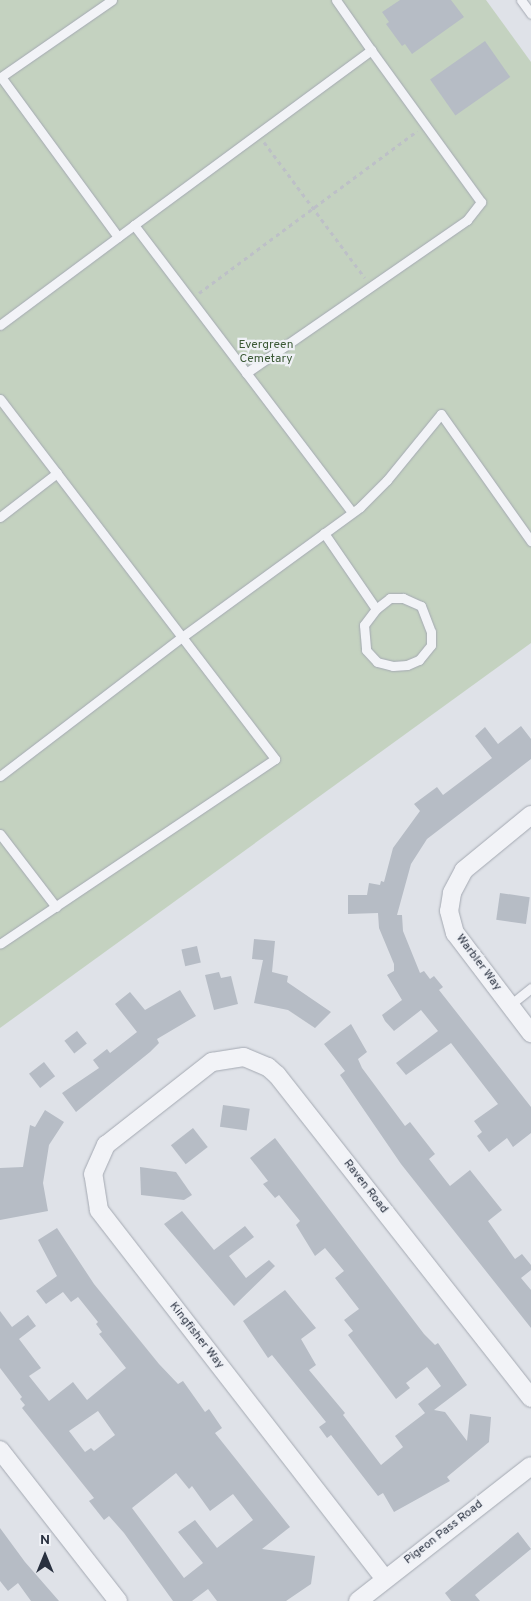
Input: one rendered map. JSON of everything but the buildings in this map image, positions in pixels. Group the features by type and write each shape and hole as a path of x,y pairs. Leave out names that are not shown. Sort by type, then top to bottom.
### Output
{"street":[{"name":"Warbler Way","path":"531,815 496,842 461,875 452,893 449,912 455,933 531,1032"},
{"name":"Raven Road","path":"168,1095 204,1067 222,1058 244,1057 256,1061 277,1075 531,1398"},
{"name":"Kingfisher Way","path":"168,1095 106,1144 100,1154 92,1185 99,1210 385,1579"},
{"path":"0,1450 118,1601"},
{"name":"Pigeon Pass Road","path":"358,1601 531,1466"}],"lane":[{"path":"112,0 1,76 118,237"},
{"path":"246,373 467,220 481,202 336,0"},
{"path":"521,0 531,14"},
{"path":"0,325 371,50"},
{"path":"134,225 352,512"},
{"path":"0,399 275,759 0,944"},
{"path":"0,776 182,637 352,512 387,480 441,414 531,540"},
{"path":"0,517 57,473"},
{"path":"324,533 376,609"},
{"path":"390,598 403,598 421,606 431,632 431,645 419,660 407,666 393,666 377,662 366,650 364,625 376,609 390,598"},
{"path":"0,834 56,907"},
{"path":"510,1005 531,988"}],"path":[{"path":"190,299 426,125"},
{"path":"258,134 371,286"}],"green space":[{"name":"Evergreen Cemetary","path":"0,0 486,0 531,62 531,643 0,1028"}]}
